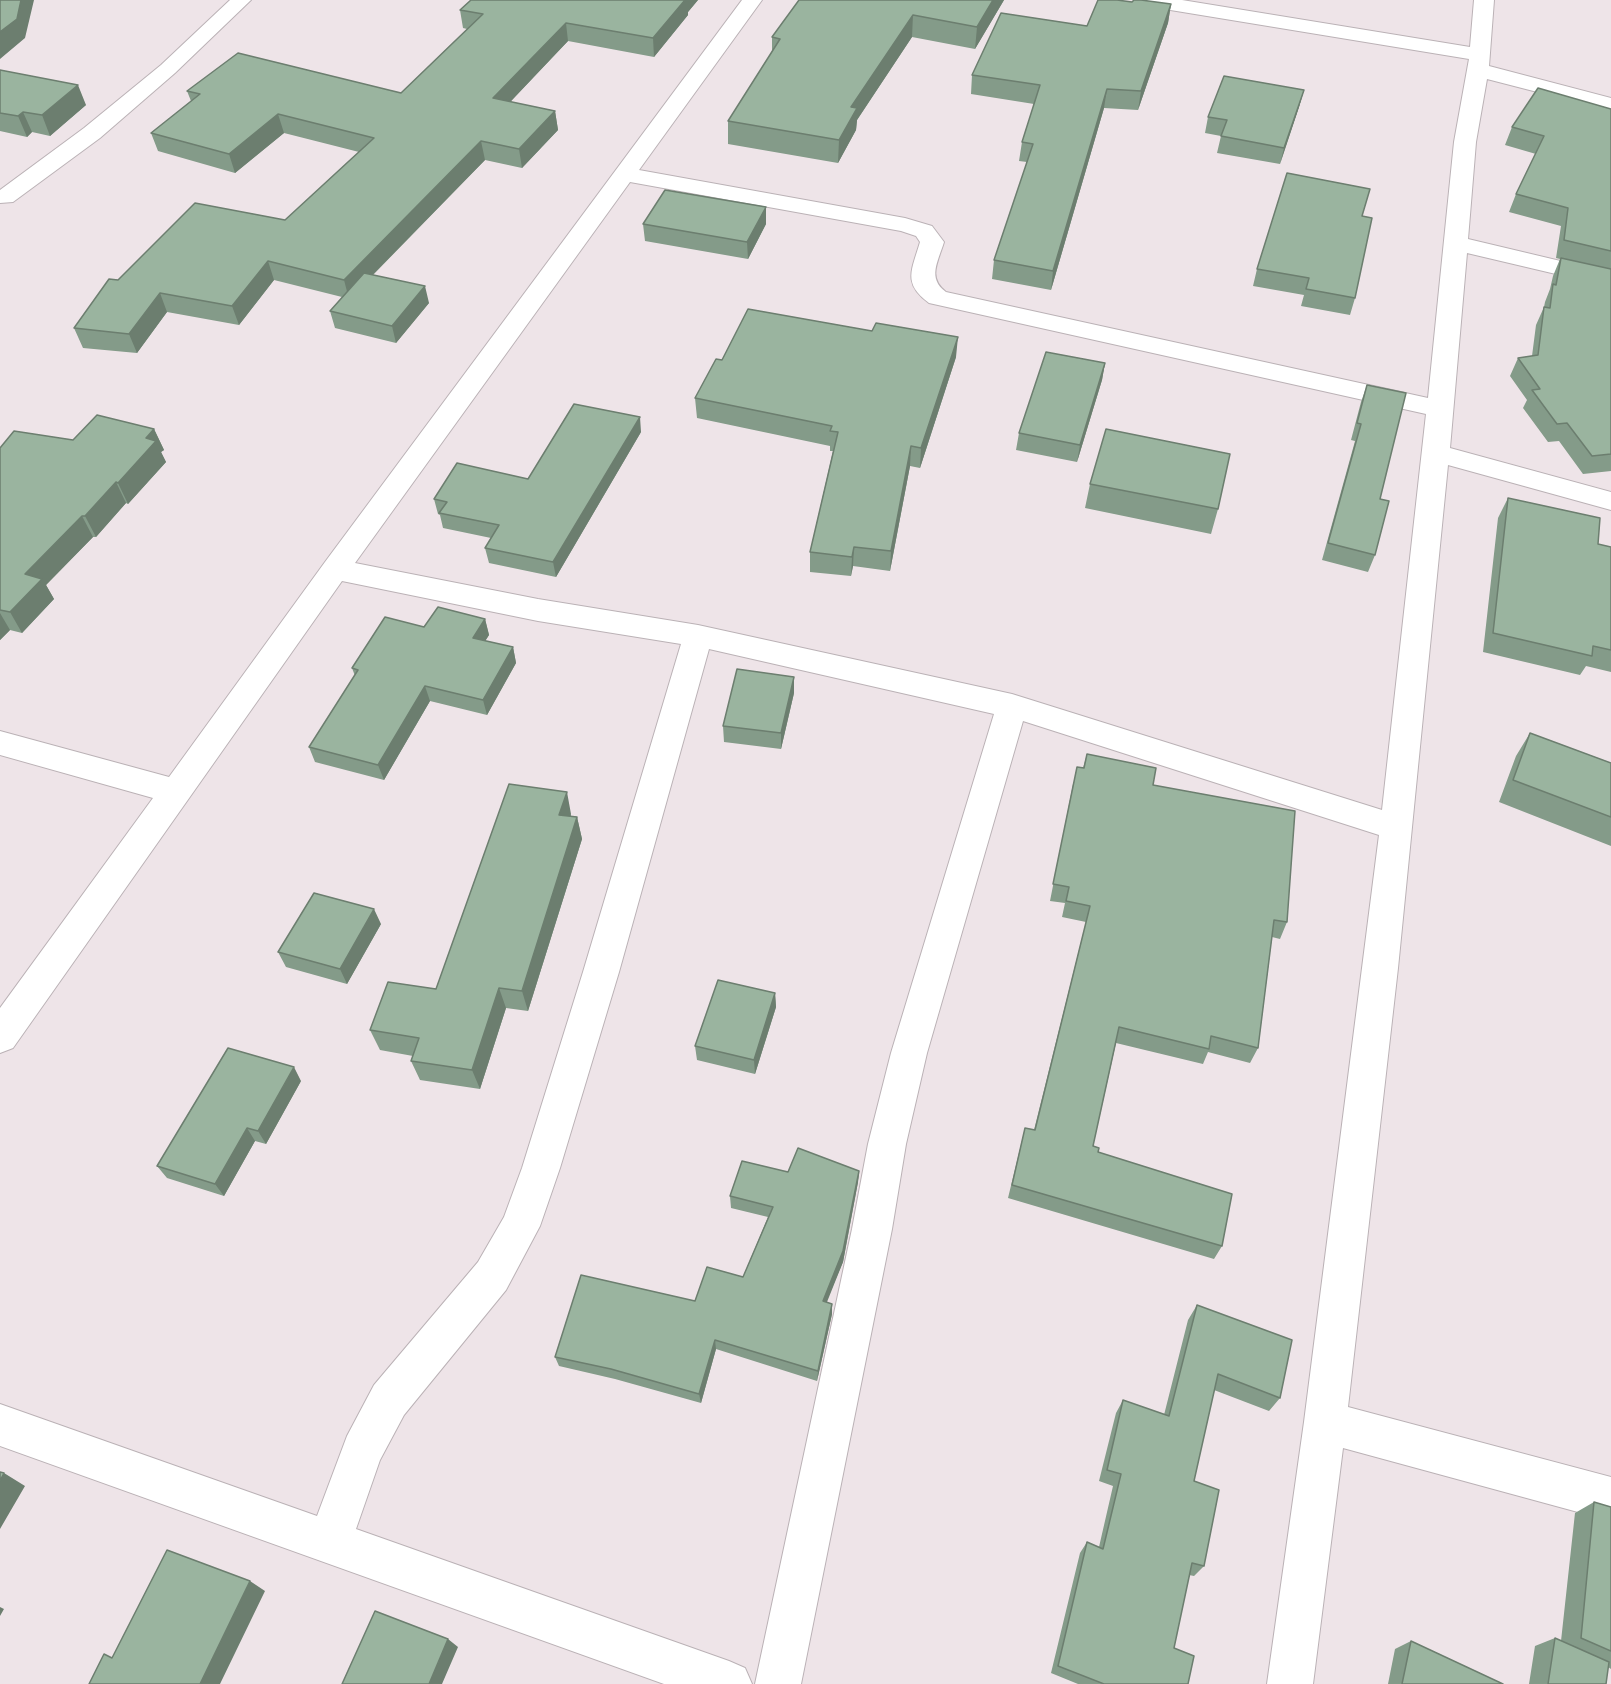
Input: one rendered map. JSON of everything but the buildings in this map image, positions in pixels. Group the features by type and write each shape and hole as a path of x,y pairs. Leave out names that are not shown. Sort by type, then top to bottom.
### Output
{"street":[{"path":"6,197 92,133 168,69 242,0"},
{"path":"0,1037 335,569 752,0"},
{"path":"1146,0 1479,63 1611,105"},
{"path":"1290,1684 1381,968 1436,453 1465,142 1479,63 1484,0"},
{"path":"624,174 905,225 924,231 932,242 922,277 926,290 938,298 1440,409"},
{"path":"1456,243 1611,280"},
{"path":"1436,453 1611,501"},
{"path":"335,569 538,610 698,636 1012,705 1395,827"},
{"path":"329,1543 362,1451 389,1400 492,1276 520,1226 544,1157 601,972 698,636"},
{"path":"778,1684 872,1229 889,1133 909,1053 1012,705"},
{"path":"0,743 175,792"},
{"path":"1325,1422 1611,1499"},
{"path":"0,1425 729,1684"}]}
